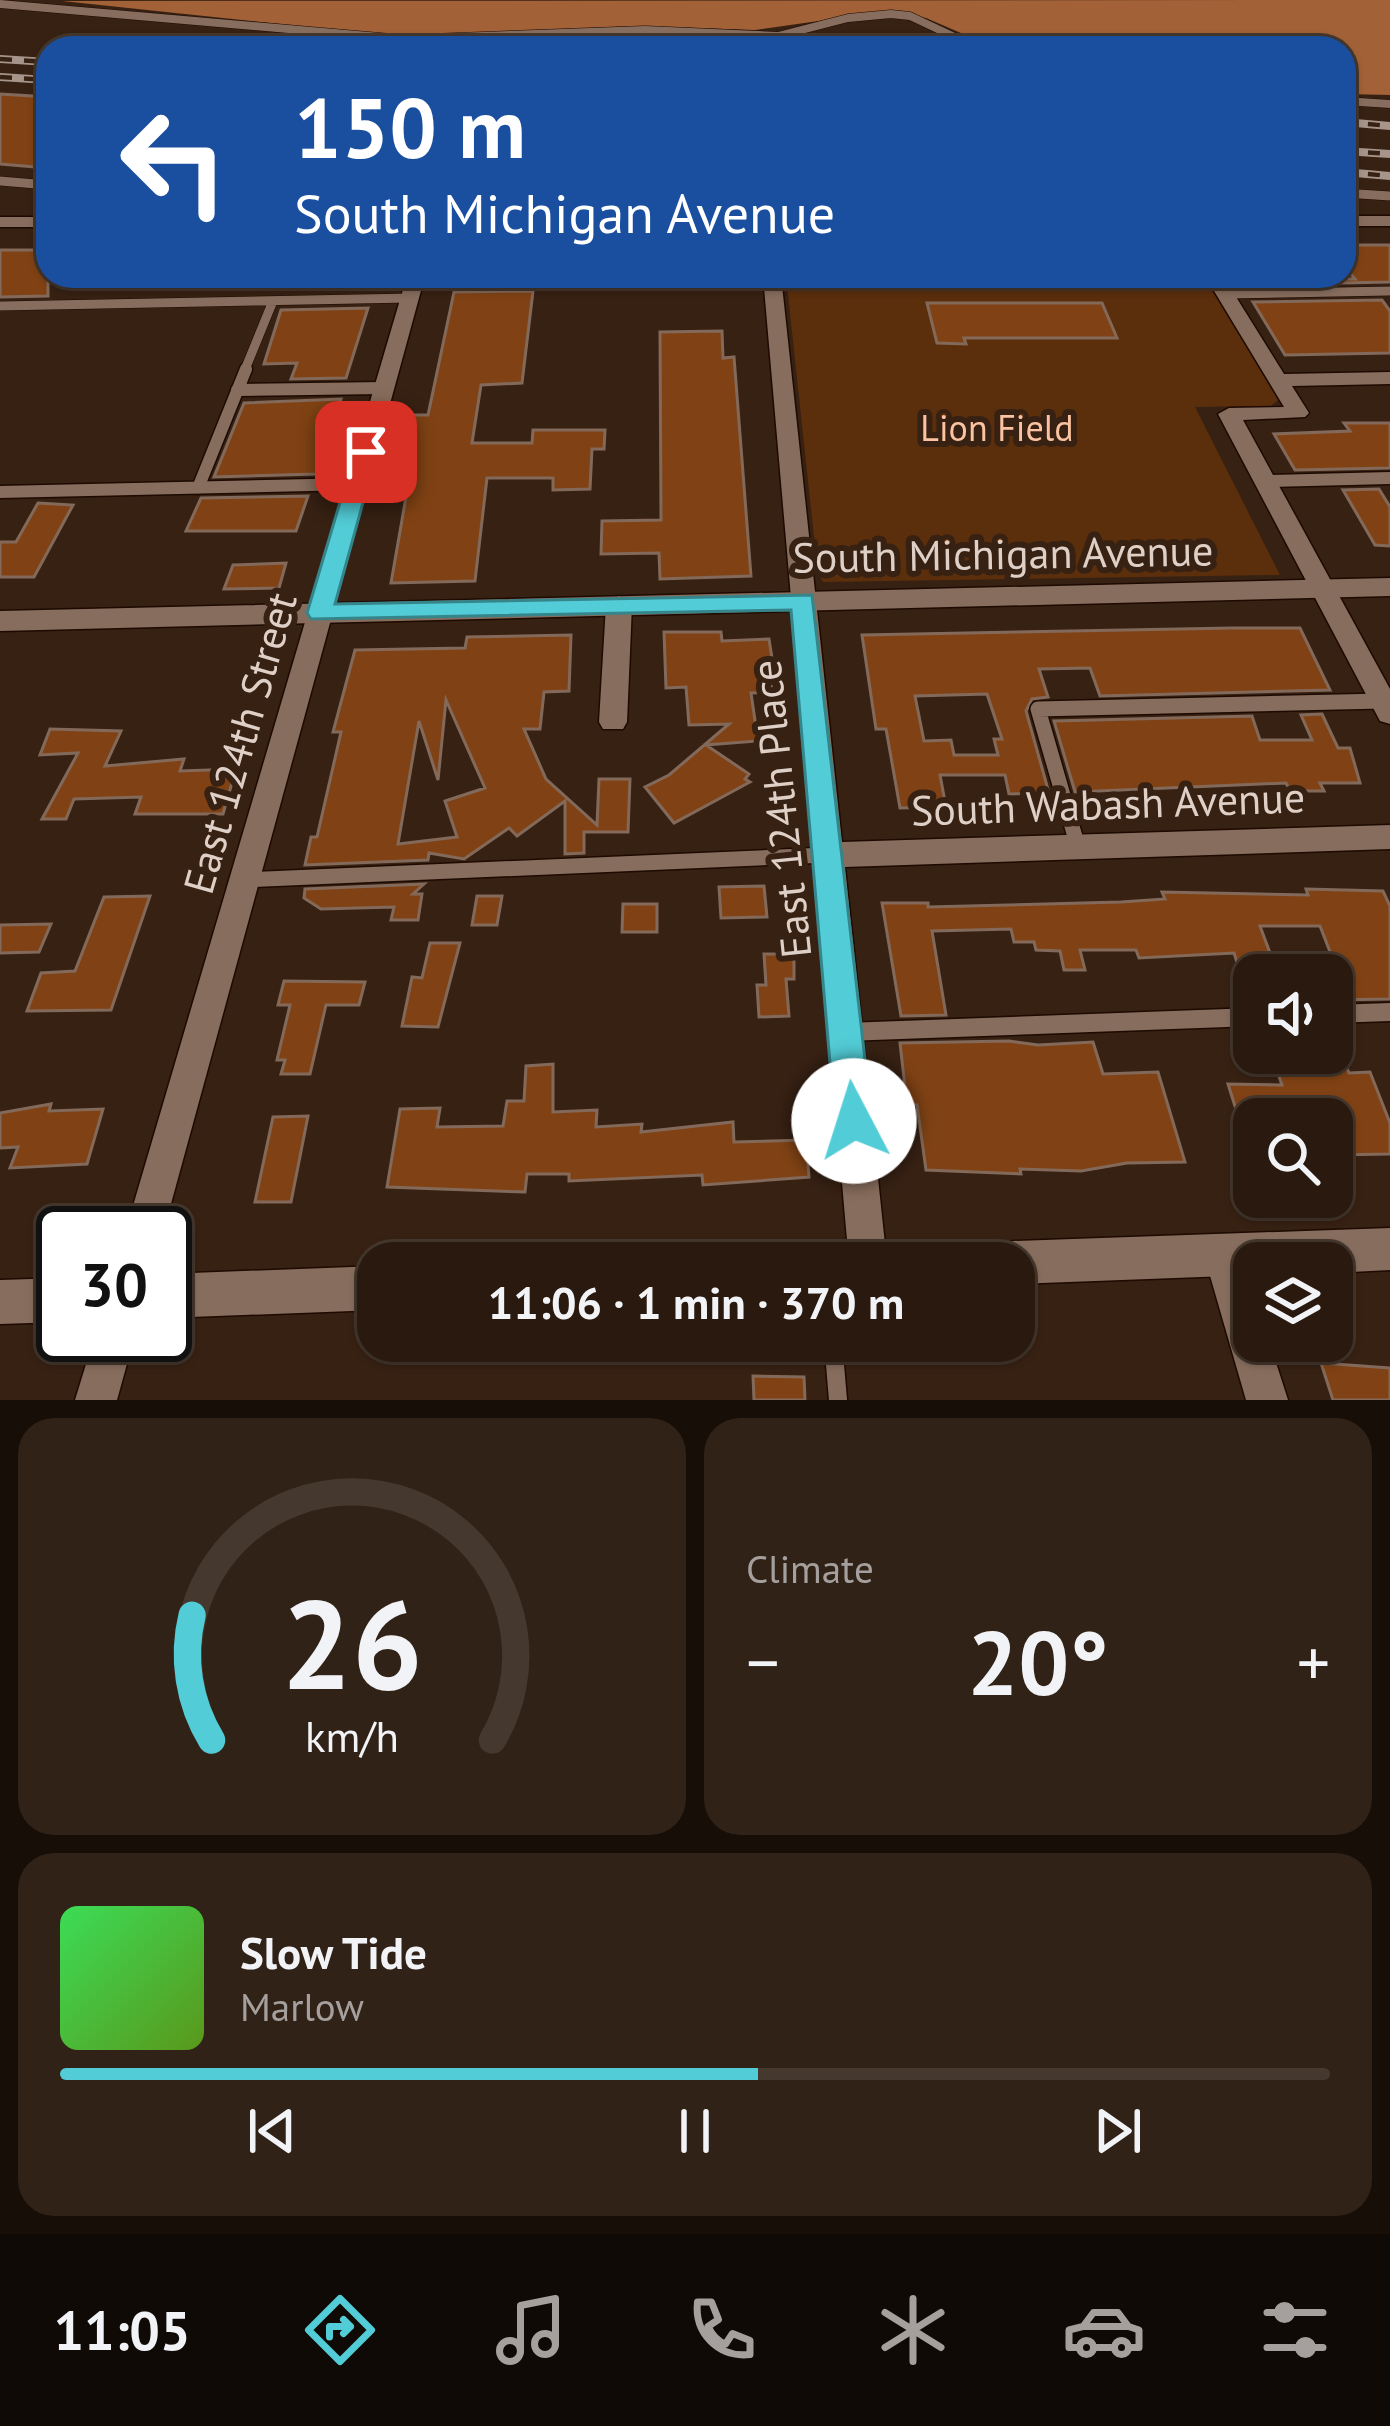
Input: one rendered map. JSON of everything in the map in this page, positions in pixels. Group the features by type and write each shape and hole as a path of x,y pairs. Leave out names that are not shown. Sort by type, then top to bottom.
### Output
{"main road":[{"name":"South Michigan Avenue","path":"0,621 1390,587"},
{"path":"1035,1262 1390,1249"},
{"path":"192,1295 357,1289"},
{"path":"0,1302 36,1301"}],"street":[{"path":"1356,221 1390,221"},
{"path":"0,222 36,222"},
{"name":"East 124th Street","path":"152,1206 413,288"},
{"name":"East 124th Place","path":"773,288 866,1242"},
{"path":"1222,288 1298,413"},
{"path":"1277,380 1390,378"},
{"path":"1343,379 1298,413 1229,414 1386,707"},
{"path":"613,722 619,605"},
{"name":"South Wabash Avenue","path":"828,855 1390,836"},
{"path":"1223,1255 1267,1400"},
{"path":"96,1400 107,1362"}],"lane":[{"path":"0,4 46,4 372,36"},
{"path":"484,36 645,30 778,36 848,18 891,14 910,16 952,36"},
{"path":"1356,101 1390,104"},
{"path":"0,181 36,183"},
{"path":"1356,194 1390,196"},
{"path":"0,323 6,306 273,301 403,288"},
{"path":"1293,288 1390,292"},
{"path":"198,488 273,301"},
{"path":"237,390 384,388"},
{"path":"1265,481 1390,478"},
{"path":"0,492 357,484"},
{"path":"1078,847 1038,709 1386,707"},
{"path":"244,880 828,855"},
{"path":"1353,1013 1390,1012"},
{"path":"845,1032 1233,1018"},
{"path":"835,1362 838,1400"}],"green space":[{"name":"Lion Field","path":"787,288 1213,288 1278,400 1271,406 1195,407 1280,575 823,582 818,574"}],"shaded area":[{"path":"1390,0 1390,95 1356,94 1356,36 968,36 926,18 889,11 755,30 637,26 395,36 62,1"}],"building":[{"path":"0,94 36,96 36,167 0,164"},
{"path":"1356,245 1390,245 1390,282 1356,283"},
{"path":"0,250 36,250 36,288 48,288 48,296 0,297"},
{"path":"533,291 522,383 481,385 472,443 532,443 533,430 605,430 604,449 592,449 590,489 553,490 553,478 487,478 475,581 391,583 414,451 404,452 413,415 428,415 454,292"},
{"path":"1382,300 1390,311 1390,353 1285,355 1253,302"},
{"path":"927,303 1102,303 1117,338 964,338 966,344 937,343"},
{"path":"368,308 346,378 291,379 297,363 264,364 281,310"},
{"path":"722,331 723,358 734,357 751,576 660,579 659,553 601,554 602,521 661,520 660,332"},
{"path":"341,399 317,474 214,477 244,403"},
{"path":"1344,423 1390,423 1390,468 1295,470 1274,434 1350,431"},
{"path":"1379,489 1390,507 1390,546 1375,545 1343,490"},
{"path":"308,496 296,531 186,531 201,498"},
{"path":"38,503 73,505 34,577 0,577 0,542 16,542"},
{"path":"286,563 279,588 224,589 233,565"},
{"path":"1300,628 1330,690 1100,696 1090,668 1039,669 1048,697 1032,699 1026,711 1049,793 1009,794 1005,775 940,775 946,807 900,808 886,729 876,729 862,635","holes":["987,694 1002,739 994,739 998,755 954,755 951,740 924,741 915,696"]},
{"path":"664,632 721,632 722,641 769,639 772,658 767,658 772,692 751,693 758,741 706,745 749,774 745,779 750,782 674,823 645,787 669,775 729,724 689,725 686,687 666,688"},
{"path":"571,635 569,691 544,692 540,729 524,729 546,779 597,825 599,779 630,779 628,832 584,832 584,853 565,854 565,801 517,836 509,828 464,859 429,853 428,860 305,865 311,837 317,837 341,732 333,732 355,650 465,648 467,637","holes":["446,700 485,788 445,801 457,837 398,844 419,721 438,780"]},
{"path":"1322,714 1338,748 1350,748 1360,783 1320,783 1324,791 1290,791 1286,783 1075,792 1054,721 1252,716 1260,740 1312,740 1301,715"},
{"path":"50,729 121,731 105,766 184,759 180,771 236,769 223,814 135,814 141,797 74,799 66,819 42,819 78,753 40,755"},
{"path":"424,884 413,894 422,894 418,920 391,920 394,907 321,909 304,898 305,889"},
{"path":"764,886 767,917 721,918 719,887"},
{"path":"1306,889 1383,891 1390,906 1390,999 1353,1000 1353,954 1331,954 1320,926 1260,926 1270,953 1264,954 1139,958 1136,950 1080,950 1085,970 1064,970 1060,951 1036,950 1034,942 1014,942 1011,929 932,931 946,1015 901,1016 882,903 928,903 928,907 1121,902 1165,899 1162,892 1308,895"},
{"path":"150,896 111,1010 27,1011 41,973 75,971 104,897"},
{"path":"477,896 502,896 497,925 472,925"},
{"path":"623,904 657,904 657,932 622,932"},
{"path":"51,924 39,952 0,953 0,925"},
{"path":"430,943 460,943 438,1027 402,1026 412,977 422,978"},
{"path":"764,954 794,954 794,979 786,979 789,1016 759,1017 757,985 766,985"},
{"path":"284,981 365,982 359,1005 326,1005 310,1074 281,1074 285,1060 277,1060 290,1005 278,1005"},
{"path":"1093,1042 1103,1074 1158,1072 1185,1162 1127,1163 1081,1171 1020,1169 1021,1174 926,1170 917,1105 907,1105 900,1043 1038,1045"},
{"path":"553,1064 553,1112 597,1110 596,1127 642,1124 641,1132 733,1122 734,1142 806,1140 809,1177 703,1185 702,1175 569,1181 569,1174 527,1174 525,1192 387,1187 400,1109 440,1108 437,1127 503,1126 507,1101 524,1101 526,1066"},
{"path":"1370,1072 1390,1123 1390,1154 1353,1155 1353,1098 1233,1100 1228,1084 1282,1085 1278,1074"},
{"path":"51,1104 49,1111 103,1109 87,1164 10,1168 18,1147 0,1148 0,1113"},
{"path":"308,1116 291,1202 255,1202 273,1117"},
{"path":"1321,1363 1390,1368 1390,1400 1333,1400"},
{"path":"753,1376 804,1377 805,1400 754,1400"}],"railway":[{"path":"0,59 36,61"},
{"path":"0,77 36,79"},
{"path":"1356,123 1390,126"},
{"path":"1356,152 1390,154"},
{"path":"1356,173 1390,176"}],"route":[{"path":"366,452 320,613 803,601 854,1121"}]}
